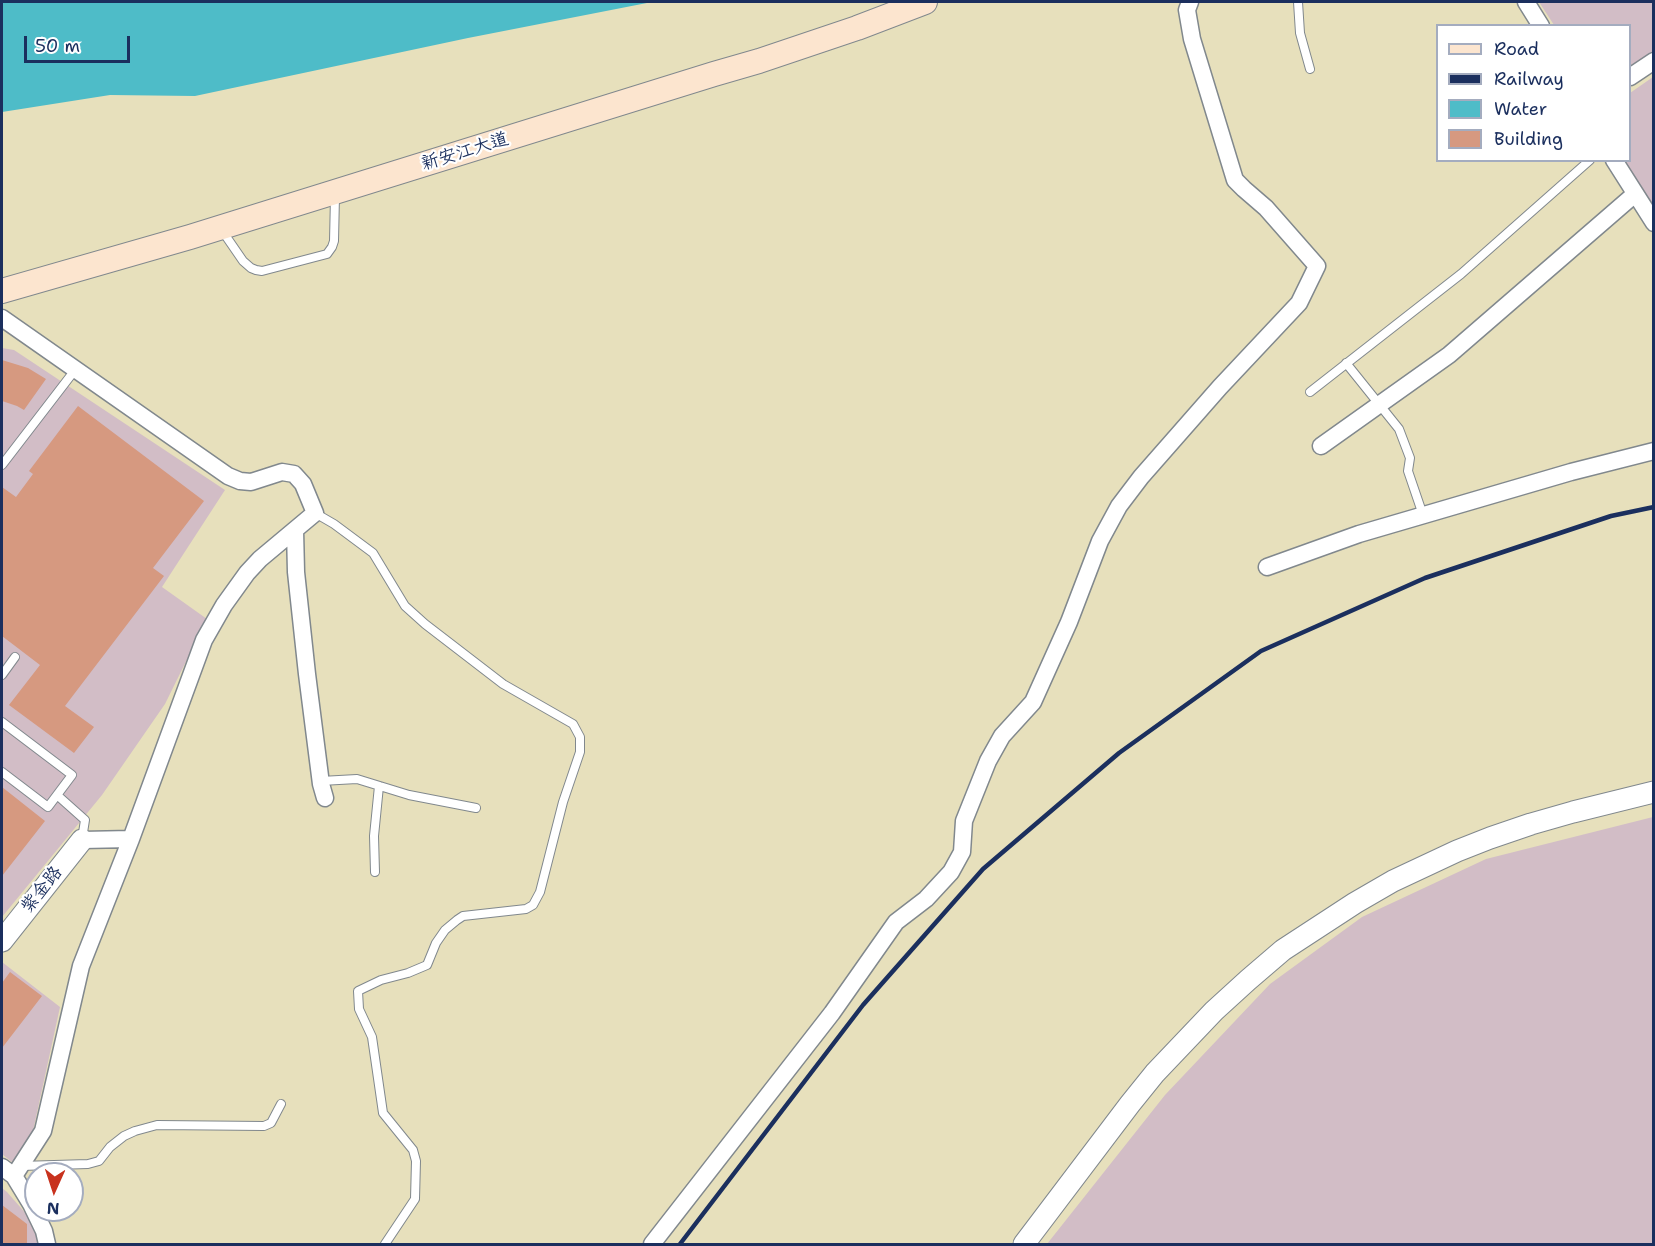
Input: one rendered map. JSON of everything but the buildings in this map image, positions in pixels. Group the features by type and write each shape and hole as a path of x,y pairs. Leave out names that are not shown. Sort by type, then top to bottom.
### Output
{"main road":[{"name":"新安江大道","path":"2,275 196,219 754,46 883,2"},
{"name":"新安江大道","path":"2,291 220,228 803,47 925,2"}],"street":[{"path":"652,1245 832,1013 896,922 926,899 951,872 962,852 964,821 987,761 1002,736 1033,702 1069,622 1100,541 1119,506 1141,477 1220,387 1299,303 1317,266 1266,208 1235,180 1192,39 1187,10 1190,2"},
{"path":"1526,2 1539,24"},
{"path":"1631,76 1653,61"},
{"path":"1615,162 1653,223"},
{"path":"1321,446 1449,355 1635,194"},
{"path":"2,318 228,476 240,481 251,482 282,472 294,474 303,484 315,513 260,559 235,588 213,622 204,640 81,966 43,1131 12,1170 40,1221 46,1245"},
{"path":"1267,567 1359,534 1571,472 1653,451"},
{"path":"295,530 296,573 307,674 325,798"},
{"path":"1024,1245 1155,1073 1214,1011 1283,950 1393,881 1457,851 1542,821 1653,792"},
{"path":"82,840 131,838"},
{"name":"紫金路","path":"2,941 82,840"}],"lane":[{"path":"1298,2 1300,33 1310,69"},
{"path":"1310,393 1461,274 1588,162"},
{"path":"220,228 243,261 256,270 262,271 327,254 334,241 335,192"},
{"path":"1346,363 1399,429 1410,458 1408,471 1423,515"},
{"path":"2,465 75,370"},
{"path":"315,513 373,553 405,606 425,624 502,684 573,724 580,737 580,752 562,802 540,892 533,905 526,909 463,916 445,930 436,943 427,964 358,990 359,1009 372,1037 383,1113 413,1150 416,1161 415,1199 385,1245"},
{"path":"2,675 15,657"},
{"path":"2,722 72,775 48,807 2,772"},
{"path":"321,781 357,779 409,795 476,808"},
{"path":"375,872 374,836 379,786"},
{"path":"57,795 85,820 82,840"},
{"path":"12,1170 88,1164 99,1161 110,1147 124,1136 157,1125 264,1126 271,1123 281,1104"}],"shaded area":[{"path":"1539,2 1653,2 1653,51 1631,67 1631,24 1553,24"},
{"path":"1653,77 1653,209 1624,162 1631,162 1631,92"},
{"path":"2,348 14,350 225,490 162,587 207,619 165,704 102,795 2,917"},
{"path":"1653,817 1653,1244 1047,1244 1165,1095 1270,984 1362,917 1486,859"},
{"path":"2,962 60,1007 33,1131 18,1167 2,1154"},
{"path":"2,1188 24,1211 24,1222 35,1224 40,1244 2,1244"}],"water":[{"path":"2,2 652,2 468,38 195,96 110,95 2,112"}],"railway":[{"path":"680,1244 863,1005 983,869 1119,753 1261,651 1425,578 1611,516 1654,507"}]}
